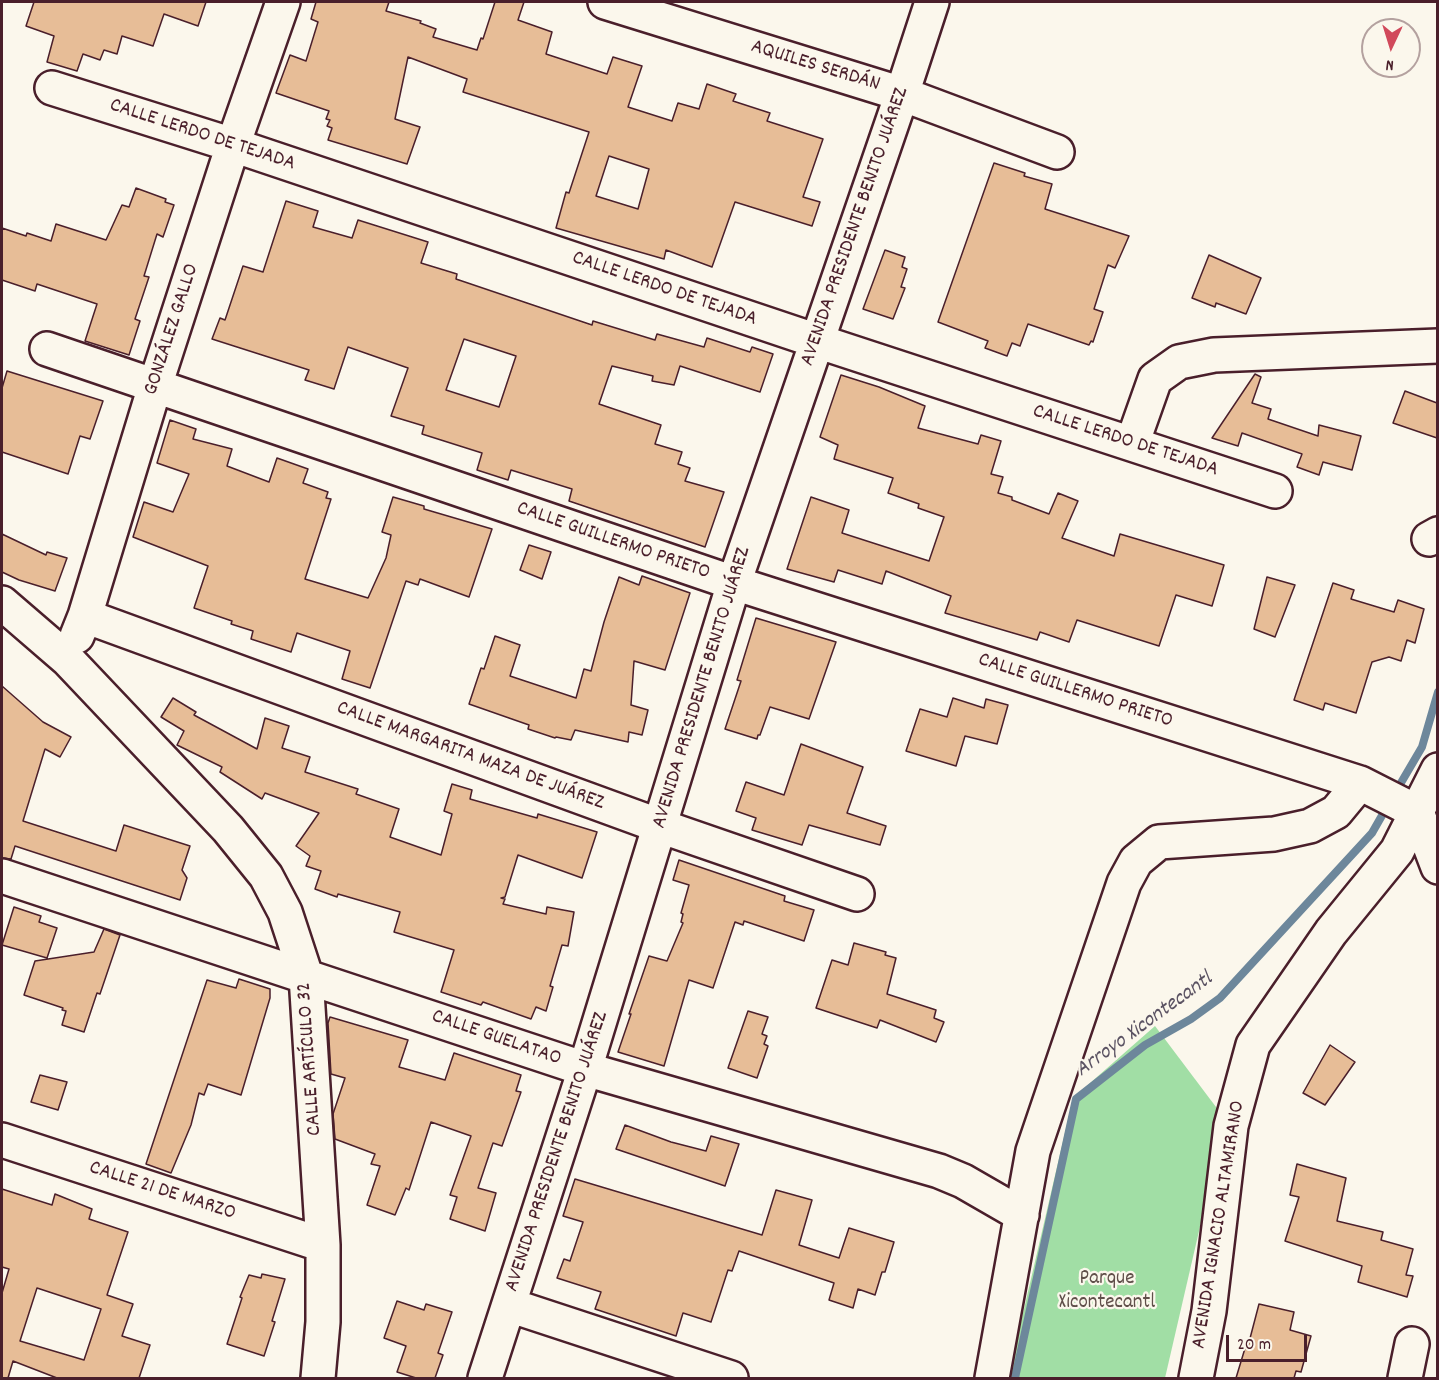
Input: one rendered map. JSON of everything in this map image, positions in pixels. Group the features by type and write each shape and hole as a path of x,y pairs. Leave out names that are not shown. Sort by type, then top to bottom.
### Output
{"street":[{"name":"GONZÁLEZ GALLO","path":"67,659 85,616 155,386 233,145 283,2"},
{"name":"AQUILES SERDÁN","path":"605,2 902,94 1057,152"},
{"name":"AVENIDA PRESIDENTE BENITO JUÁREZ","path":"485,1378 585,1069 734,583 932,2"},
{"name":"CALLE LERDO DE TEJADA","path":"52,88 233,145 817,341 1275,491"},
{"path":"1132,444 1155,378 1179,362 1214,355 1437,346"},
{"name":"CALLE GUILLERMO PRIETO","path":"47,349 734,583 1360,783 1417,813"},
{"name":"CALLE ARTÍCULO 32","path":"2,603 67,659 228,828 266,876 285,912 306,976 323,1245 323,1322 318,1378"},
{"name":"CALLE MARGARITA MAZA DE JUÁREZ","path":"85,616 660,826 857,894"},
{"name":"AVENIDA IGNACIO ALTAMIRANO","path":"1196,1378 1209,1311 1231,1126 1253,1046 1331,932 1397,851 1437,770"},
{"path":"993,1378 1002,1315 1033,1151 1124,883 1136,861 1159,842 1275,834 1310,826 1336,812 1360,783"},
{"path":"1417,813 1437,867"},
{"name":"CALLE GUELATAO","path":"2,876 585,1069 939,1172 963,1181 1022,1215"},
{"name":"CALLE 21 DE MARZO","path":"2,1140 323,1245"},
{"path":"509,1305 731,1378"},
{"path":"1405,1378 1412,1344"}],"green space":[{"name":"Parque Xicontecantl","path":"1155,1026 1219,1111 1218,1149 1165,1378 1008,1378 1073,1098"}],"building":[{"path":"34,2 206,2 198,26 164,14 153,46 122,36 117,54 104,50 100,60 83,54 77,71 47,62 54,36 26,26"},
{"path":"316,2 389,2 386,11 421,21 420,23 436,29 433,37 477,50 495,2 524,2 518,20 552,32 546,54 607,74 613,57 642,66 628,107 672,121 678,103 699,109 707,84 736,94 733,101 770,113 767,121 823,139 803,197 820,202 812,226 735,202 712,267 666,250 664,259 556,228 566,192 569,193 589,132 463,92 467,79 408,57 395,119 420,127 407,164 328,140 332,128 327,126 330,120 326,119 329,111 276,93 290,55 306,61 318,22 311,19","holes":["609,156 649,169 638,209 596,196"]},
{"path":"994,163 1025,173 1024,176 1052,184 1045,209 1129,236 1115,268 1108,265 1094,309 1103,312 1093,342 1091,341 1089,345 1028,324 1020,346 1012,343 1007,356 985,348 988,341 938,322"},
{"path":"136,188 166,199 165,202 174,205 163,237 157,234 144,276 149,277 135,319 140,321 129,355 85,341 97,304 37,284 35,291 2,280 2,228 51,241 56,224 106,240 122,205 129,207"},
{"path":"286,201 318,211 313,227 352,238 358,220 428,242 421,263 457,274 456,279 592,325 593,321 655,340 657,334 704,347 707,338 750,352 752,347 773,354 760,392 680,366 674,385 652,381 653,376 612,366 599,404 661,425 655,444 682,452 678,464 690,468 685,481 724,492 705,547 569,501 572,489 511,470 508,480 477,470 482,453 422,434 424,426 391,416 408,368 348,347 334,389 305,380 309,370 212,339 220,318 225,320 243,266 263,272","holes":["464,339 516,356 499,407 446,390"]},
{"path":"885,250 905,257 902,267 907,269 901,287 905,288 893,319 863,309"},
{"path":"1209,255 1261,278 1246,314 1216,303 1215,307 1192,298"},
{"path":"7,371 103,401 90,439 80,436 68,474 2,452 2,388"},
{"path":"1255,374 1261,377 1252,403 1271,409 1268,419 1318,436 1319,425 1361,436 1352,470 1323,462 1319,475 1297,467 1302,454 1242,433 1238,446 1212,438"},
{"path":"841,375 879,387 925,406 918,428 978,444 981,435 1001,441 991,474 1003,477 998,493 1049,514 1058,493 1078,501 1062,538 1114,556 1120,534 1224,565 1212,606 1176,595 1159,646 1077,620 1069,642 1040,632 1037,640 945,613 951,596 886,571 882,584 838,570 834,582 787,569 811,497 849,510 842,533 929,561 944,517 918,508 919,504 888,493 893,478 834,459 838,445 820,437"},
{"path":"1405,391 1437,403 1437,438 1393,423"},
{"path":"170,420 196,429 193,439 232,449 227,466 269,482 277,458 308,469 303,483 328,492 326,498 331,499 305,579 368,598 386,558 391,535 382,532 393,497 424,506 424,509 492,529 469,597 420,579 418,585 406,581 370,688 342,679 350,651 297,633 291,652 251,639 253,631 194,608 208,566 133,537 144,502 173,512 189,474 157,463"},
{"path":"2,534 46,555 47,552 67,558 55,591 2,572"},
{"path":"529,545 551,552 542,579 520,570"},
{"path":"642,576 690,593 665,670 634,661 631,705 648,710 642,735 629,732 628,742 575,730 571,740 555,738 528,729 529,725 469,704 495,636 520,645 510,676 576,698 584,669 591,671 619,577 639,585"},
{"path":"1267,577 1295,585 1275,637 1254,629"},
{"path":"1333,583 1354,590 1351,599 1394,612 1398,600 1424,609 1415,643 1407,640 1401,661 1389,657 1372,662 1356,713 1325,703 1323,710 1294,700"},
{"path":"756,618 836,642 809,719 770,707 757,739 725,729 741,681 737,680"},
{"path":"2,686 43,722 71,737 60,757 45,749 23,821 116,851 124,825 190,846 182,870 187,878 180,900 15,846 11,859 2,858"},
{"path":"173,698 196,712 194,715 257,749 265,718 289,726 282,748 310,757 305,772 358,789 356,794 399,809 390,837 441,855 452,814 444,811 452,784 472,790 470,799 537,818 538,814 597,832 582,878 518,855 505,897 501,898 505,899 503,904 546,914 547,907 574,912 568,946 562,945 550,986 553,987 546,1011 536,1007 531,1019 483,1002 481,1005 441,992 454,950 394,932 400,912 338,894 337,897 315,889 321,871 306,866 310,856 296,846 319,813 265,793 262,799 220,772 222,767 177,745 184,731 161,717"},
{"path":"953,698 984,708 986,699 1008,705 997,744 965,736 956,766 906,751 920,709 947,717"},
{"path":"801,744 863,767 847,813 886,826 880,845 809,825 802,845 752,830 756,818 736,811 746,782 784,795"},
{"path":"679,860 785,896 784,901 814,910 804,941 744,921 743,925 735,922 713,988 689,980 664,1066 618,1052 649,956 667,961 683,923 681,913 689,885 673,880"},
{"path":"14,907 41,916 39,922 57,928 47,958 2,945"},
{"path":"104,929 120,935 84,1032 62,1025 66,1011 62,1010 63,1008 24,995 35,961 94,952"},
{"path":"854,943 886,952 885,955 896,958 887,994 936,1010 934,1018 944,1022 936,1042 880,1020 877,1028 816,1008 832,960 848,965"},
{"path":"239,979 270,989 270,998 241,1095 208,1084 204,1095 199,1093 191,1125 171,1173 146,1164 207,980 236,988"},
{"path":"748,1011 768,1017 762,1034 767,1036 764,1044 768,1046 757,1078 728,1068"},
{"path":"330,1017 408,1040 399,1067 445,1080 454,1053 521,1075 516,1091 521,1092 502,1146 493,1143 478,1188 496,1193 485,1231 450,1219 457,1197 450,1195 471,1136 431,1122 409,1190 406,1188 395,1215 367,1205 380,1166 371,1164 375,1154 335,1139 333,1114 345,1078 331,1074 328,1023"},
{"path":"1330,1045 1355,1062 1325,1105 1303,1093"},
{"path":"40,1075 67,1082 58,1110 31,1102"},
{"path":"625,1125 671,1142 706,1151 711,1136 739,1144 725,1186 616,1149"},
{"path":"1297,1164 1346,1178 1337,1221 1383,1232 1381,1240 1413,1249 1406,1275 1413,1276 1407,1297 1358,1282 1362,1266 1285,1241 1299,1197 1290,1195"},
{"path":"575,1179 762,1235 776,1190 812,1200 799,1245 839,1258 849,1228 894,1242 875,1295 858,1289 853,1308 829,1300 834,1283 739,1251 732,1271 728,1270 711,1322 683,1313 676,1336 595,1309 601,1292 557,1278 564,1259 570,1261 583,1222 563,1216"},
{"path":"2,1189 52,1205 55,1194 92,1209 89,1219 128,1232 107,1295 133,1304 122,1336 150,1345 139,1378 57,1378 13,1361 8,1378 2,1378 2,1293 9,1269 2,1267","holes":["37,1288 101,1309 84,1360 20,1341"]},
{"path":"262,1274 285,1279 264,1356 227,1344 242,1298 240,1297 249,1275 261,1278"},
{"path":"397,1301 424,1310 426,1304 452,1312 438,1353 443,1355 435,1378 416,1378 397,1372 406,1346 384,1338"},
{"path":"1259,1304 1294,1312 1290,1330 1311,1336 1301,1372 1296,1371 1294,1378 1236,1378 1246,1345 1248,1346"}],"waterway":[{"name":"Arroyo Xicontecantl","path":"1395,793 1422,747 1438,692"},
{"name":"Arroyo Xicontecantl","path":"1015,1378 1076,1099 1145,1045 1191,1019 1220,998 1372,833 1388,805"}]}
